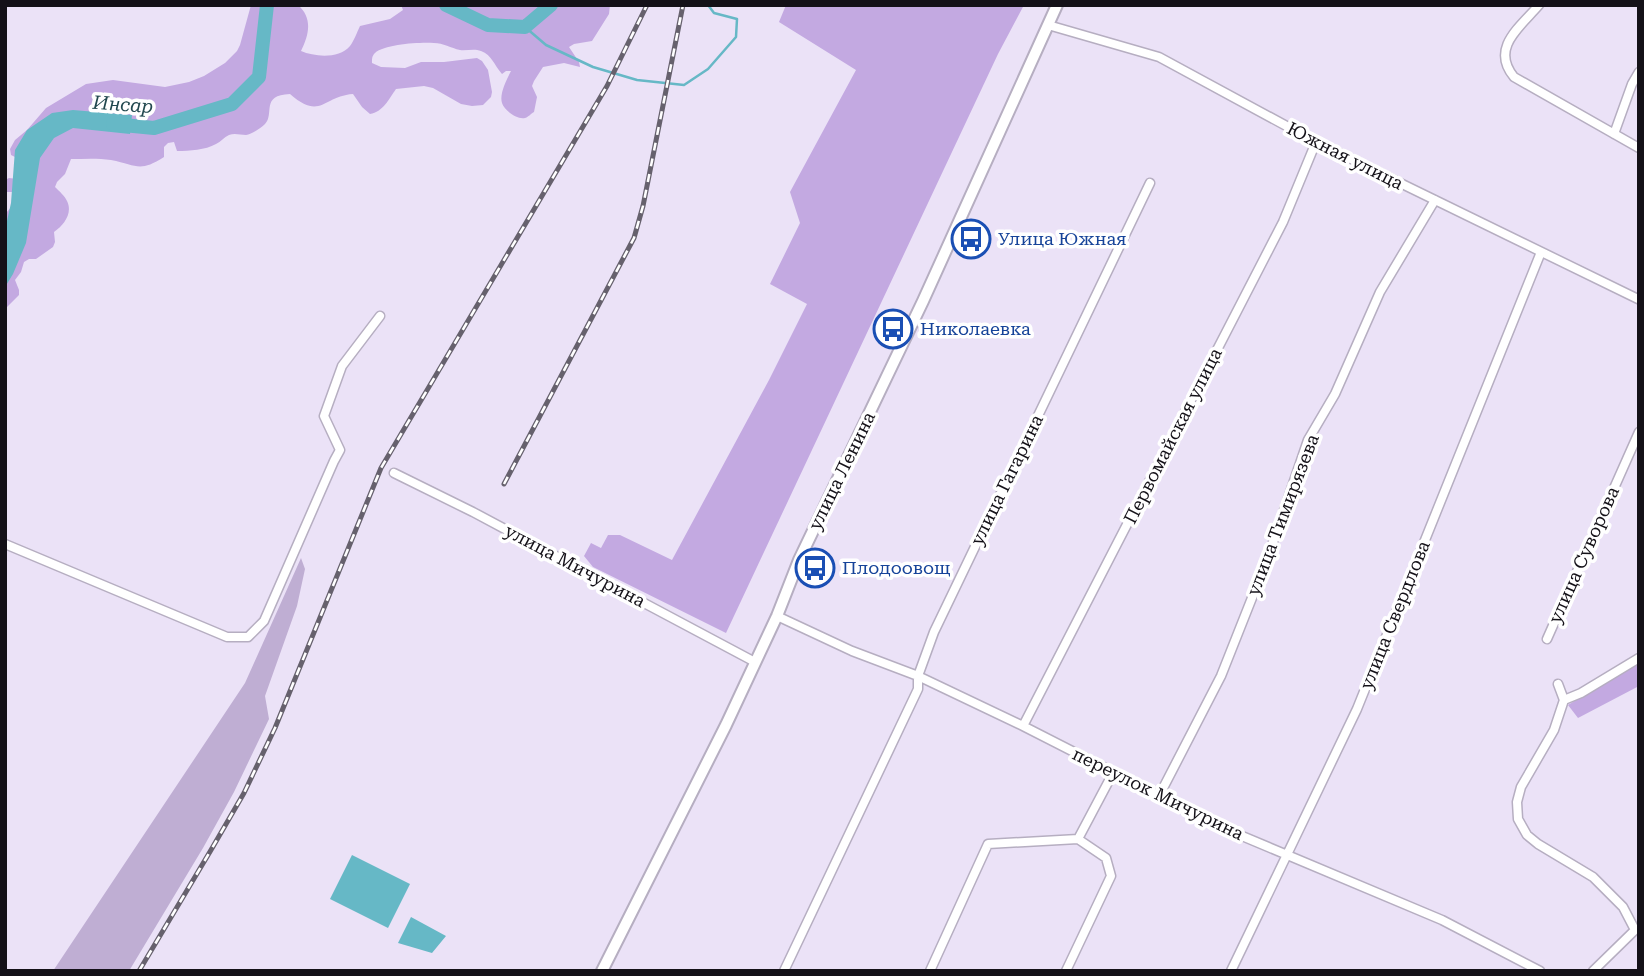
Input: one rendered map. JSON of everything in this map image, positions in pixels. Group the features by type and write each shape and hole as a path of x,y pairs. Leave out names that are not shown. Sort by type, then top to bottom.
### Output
{"main road":[{"name":"улица Ленина","path":"602,971 778,616 799,560 923,301 1056,7"}],"street":[{"path":"1539,5 1509,40 1504,59 1508,69 1514,77 1639,148"},
{"name":"Южная улица","path":"1048,25 1159,57 1316,142 1639,299"},
{"path":"1614,134 1639,72"},
{"name":"Первомайская улица","path":"1023,726 1283,222 1316,142"},
{"name":"улица Гагарина","path":"784,971 918,689 918,676 934,632 1150,183"},
{"name":"улица Тимирязева","path":"1159,796 1221,676 1267,560 1308,440 1335,394 1380,292 1435,201"},
{"name":"улица Свердлова","path":"1231,971 1357,709 1541,252"},
{"path":"5,544 227,637 248,637 264,621 340,450 324,416 342,366 380,316"},
{"name":"улица Суворова","path":"1547,639 1639,432"},
{"name":"улица Мичурина","path":"394,473 755,662"},
{"name":"переулок Мичурина","path":"778,616 852,651 918,676 1023,726 1223,828 1442,920 1540,971"},
{"path":"1564,700 1581,693 1639,658"},
{"path":"1558,684 1564,700 1554,730 1521,787 1517,802 1518,819 1527,835 1538,844 1593,877 1623,907 1635,930 1593,971"},
{"path":"1078,839 1114,773"},
{"path":"930,971 988,844 1078,839 1105,858 1111,876 1066,971"}],"shaded area":[{"path":"251,5 298,5 308,21 306,39 301,51 327,56 345,50 360,26 390,19 403,10 401,5 610,5 609,14 592,41 569,47 580,67 564,63 543,67 532,86 537,97 534,112 526,118 515,116 503,106 502,91 511,71 502,74 485,53 460,50 437,43 412,43 380,50 373,55 372,63 381,67 405,68 421,62 477,58 488,70 491,97 483,105 472,106 461,104 433,88 424,86 396,89 382,108 370,114 353,94 316,106 300,102 290,94 281,95 272,101 268,120 259,129 246,135 229,135 207,148 177,151 174,142 168,143 164,147 164,157 143,166 106,159 71,159 65,174 55,187 69,205 66,218 54,232 53,247 36,259 24,262 15,280 19,295 6,308 5,315 5,214 16,202 14,192 5,192 5,180 27,180 15,157 11,155 10,149 15,140 46,108 86,84 113,80 165,87 204,76 225,63 237,51"},
{"path":"786,5 1024,5 998,54 726,633 593,567 584,556 591,543 601,548 608,535 620,535 672,560 807,304 770,284 800,223 790,192 856,70 779,22"},
{"path":"301,558 305,569 297,606 265,696 269,719 203,848 129,971 53,971 245,683"},
{"path":"1639,662 1639,686 1578,718 1568,705"}],"water":[{"path":"73,110 132,115 130,134 73,128 54,138 40,158 26,243 5,287 5,230 11,203 15,150 27,130 52,113"},
{"path":"352,855 410,884 388,928 330,899"},
{"path":"411,917 446,936 432,953 398,943"}],"waterway":[{"name":"Инсар","path":"113,124 154,128 232,104 259,77 267,5"},
{"name":"Инсар","path":"446,5 488,25 525,27 551,5"},
{"path":"525,27 546,45 593,67 637,80 684,85 708,69 736,37 737,19 714,13 708,5"}],"railway":[{"path":"139,971 244,793 275,728 381,468 607,86 647,5"},
{"path":"504,484 634,238 643,206 683,5"}],"place":[{"name":"Улица Южная","path":"971,239"},
{"name":"Николаевка","path":"893,329"},
{"name":"Плодоовощ","path":"815,568"}]}
